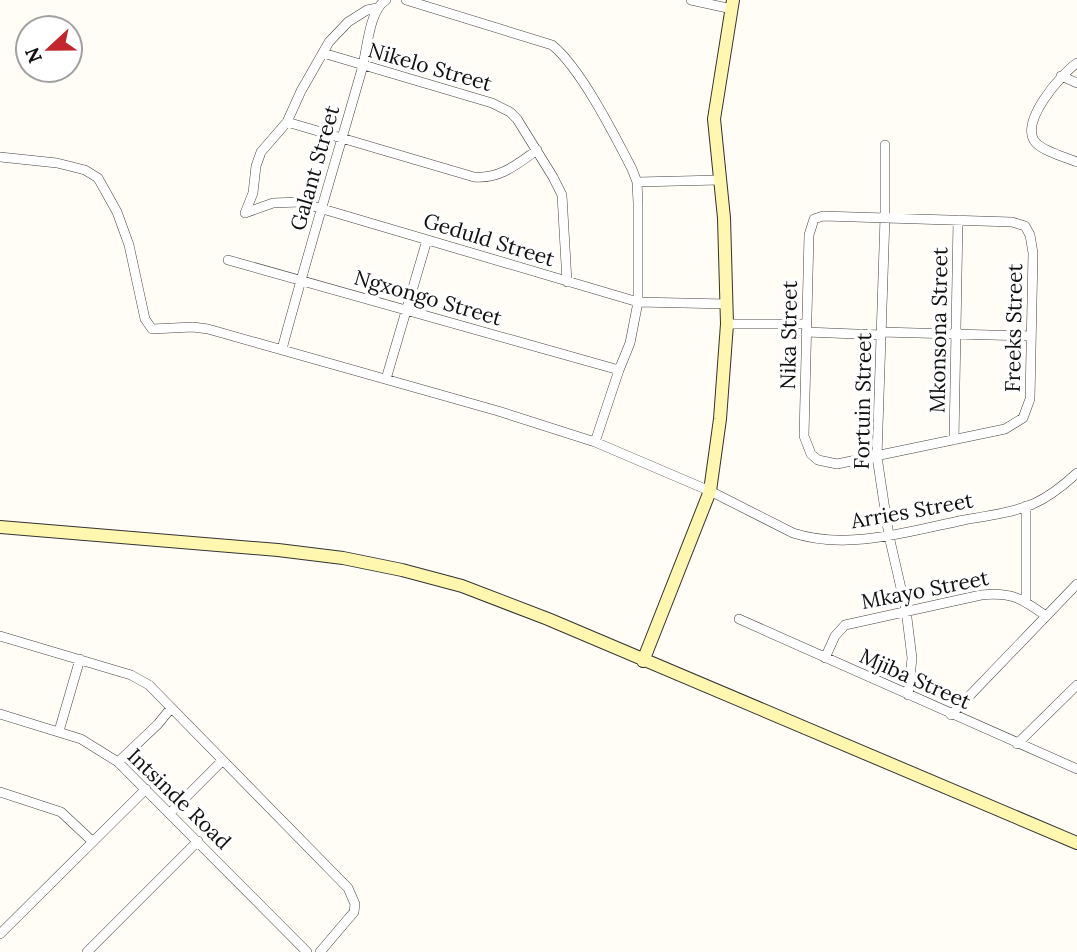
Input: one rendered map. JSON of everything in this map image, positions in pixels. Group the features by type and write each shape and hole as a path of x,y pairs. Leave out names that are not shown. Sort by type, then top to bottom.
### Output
{"street":[{"path":"386,0 377,8 367,10 348,22 335,34 301,91 287,122 464,176 493,177 509,171 537,150"},
{"path":"406,0 552,45 565,58 591,96 637,182 638,302 630,343 618,370 595,442"},
{"path":"643,661 709,491 720,419 727,324 724,218 715,129 716,100 732,4 691,0"},
{"name":"Galant Street","path":"282,349 377,8"},
{"name":"Nikelo Street","path":"323,52 502,107 517,119 562,195 568,282"},
{"path":"1077,63 1060,76 1042,104 1032,133 1039,145 1077,162"},
{"path":"1060,76 1077,83"},
{"name":"Geduld Street","path":"287,122 261,152 256,166 253,194 246,213 273,203 290,201 638,302 727,304"},
{"name":"Fortuin Street","path":"884,145 885,217 877,457 889,536 906,610 912,658 908,695"},
{"path":"0,157 57,163 85,170 99,178 124,231 145,319 152,329 208,329 386,379 595,442 709,491"},
{"path":"637,182 719,180"},
{"name":"Nika Street","path":"877,457 837,464 818,460 811,454 804,436 809,235 814,219 823,216 885,217"},
{"name":"Freeks Street","path":"877,457 1004,429 1023,418 1030,399 1032,253 1025,226 1012,222 885,217"},
{"name":"Mkonsona Street","path":"954,440 958,220"},
{"path":"386,379 427,240"},
{"name":"Ngxongo Street","path":"228,260 618,370"},
{"path":"727,324 881,333 1031,336"},
{"name":"Arries Street","path":"709,491 806,537 833,541 889,536 1026,506 1047,496 1077,473"},
{"path":"1026,506 1026,601"},
{"path":"0,527 278,550 343,558 462,586 548,619 1077,843"},
{"path":"951,715 1077,584"},
{"name":"Mkayo Street","path":"825,658 835,635 845,625 981,594 1018,596 1046,616"},
{"name":"Mjiba Street","path":"739,619 1077,769"},
{"path":"0,636 141,679 171,708 342,880 353,896 355,904 350,918 320,952"},
{"path":"59,731 80,659"},
{"path":"1017,744 1077,685"},
{"path":"118,762 171,708"},
{"name":"Intsinde Road","path":"0,714 59,731 93,745 118,762 306,952"},
{"path":"170,813 222,761"},
{"path":"0,934 146,789"},
{"path":"2,794 61,812 92,841"},
{"path":"86,952 198,841"}]}
